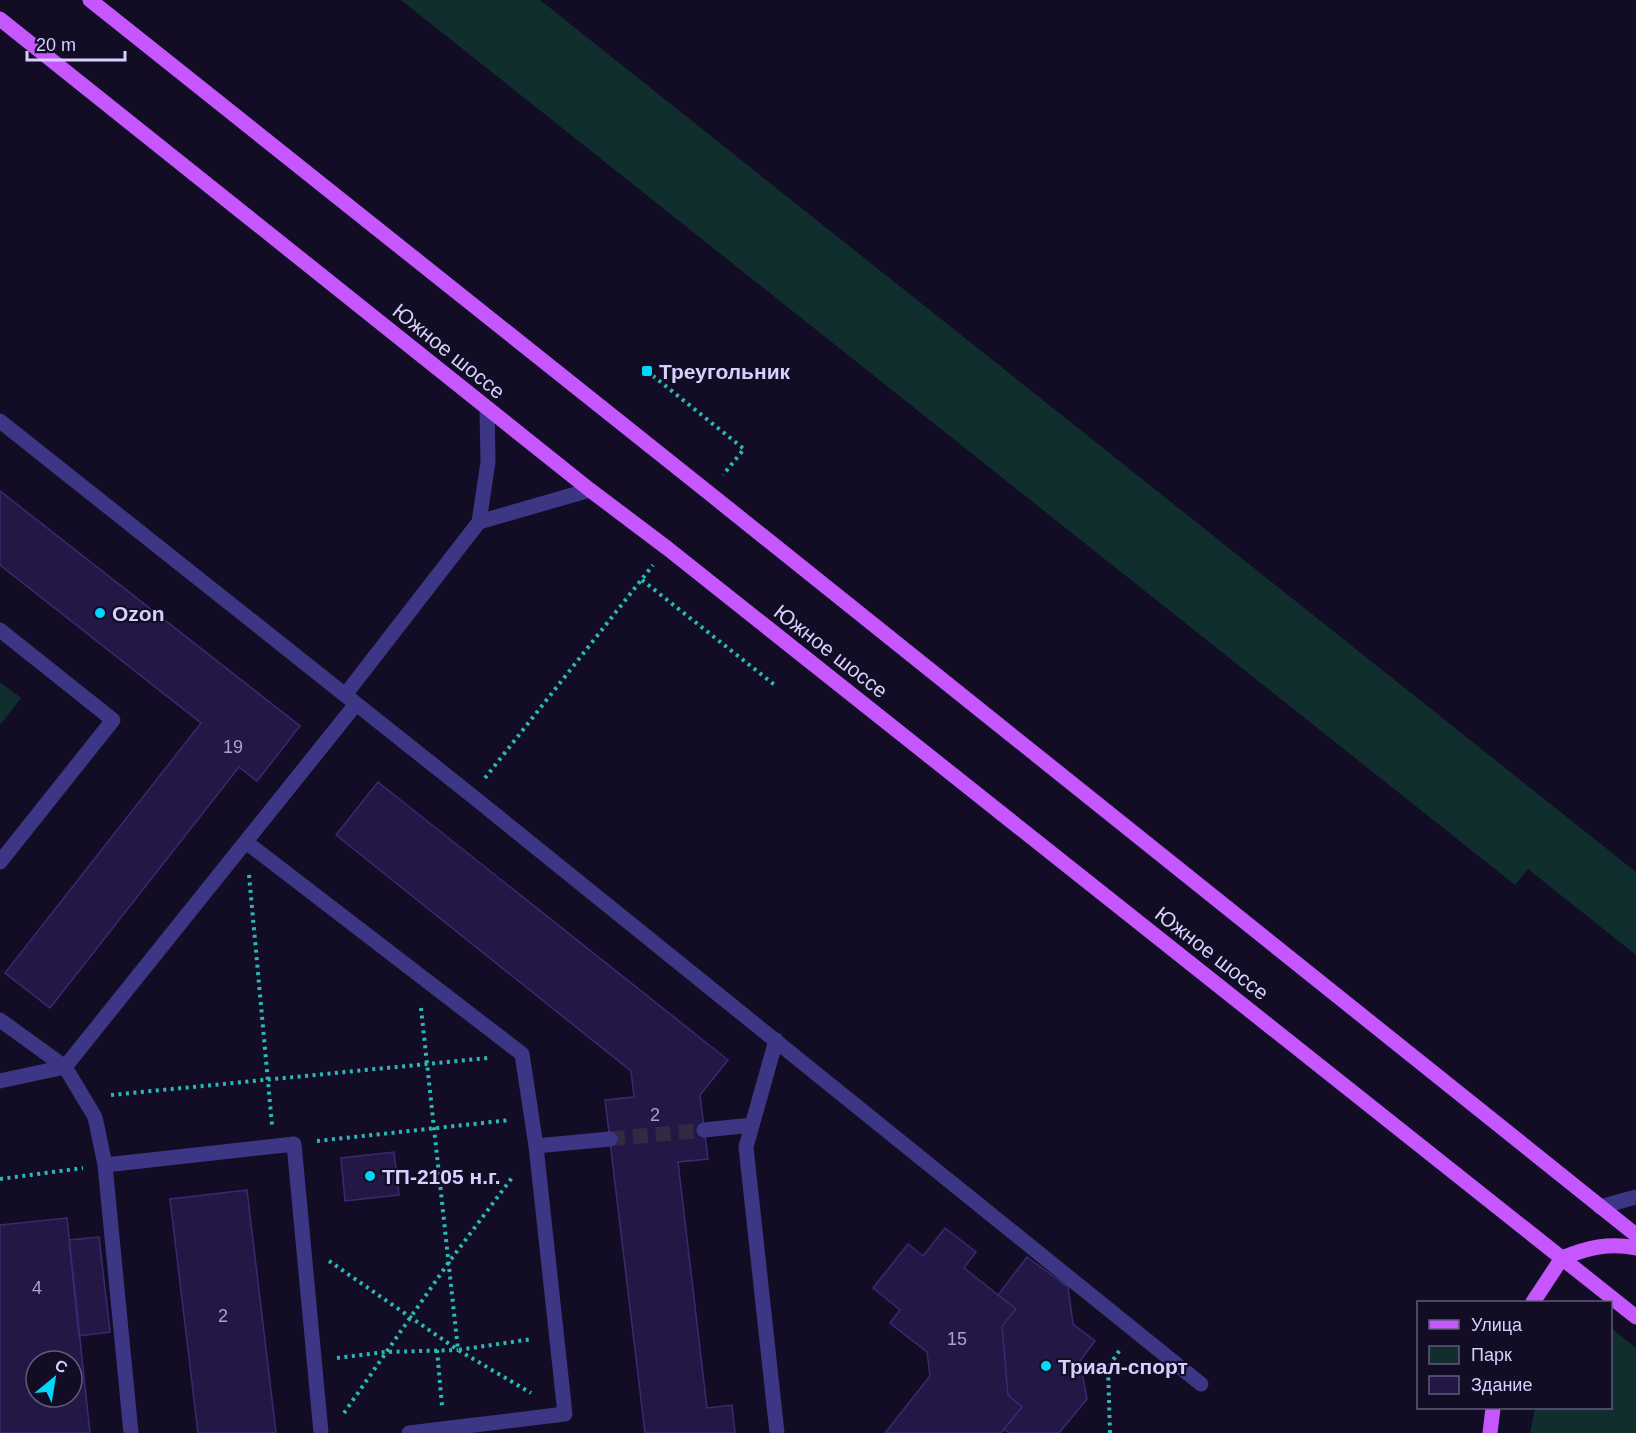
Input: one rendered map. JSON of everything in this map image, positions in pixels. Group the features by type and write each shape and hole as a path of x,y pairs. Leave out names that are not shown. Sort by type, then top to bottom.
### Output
{"main road":[{"name":"Южное шоссе","path":"90,0 1636,1234"},
{"name":"Южное шоссе","path":"0,19 590,490 667,548 1636,1317"},
{"path":"1534,1301 1562,1258 1589,1248 1620,1244 1636,1248"},
{"path":"1490,1433 1493,1409"}],"lane":[{"path":"0,1081 64,1067 246,842 479,522 488,462 487,408"},
{"path":"0,421 471,795 1201,1384"},
{"path":"479,522 590,490"},
{"path":"0,630 113,720 0,862"},
{"path":"246,842 522,1054 536,1146 565,1414 409,1433"},
{"path":"0,1020 64,1067 95,1118 105,1165 131,1433"},
{"path":"776,1040 746,1147 777,1433"},
{"path":"704,1130 752,1125"},
{"path":"536,1146 610,1139"},
{"path":"105,1165 294,1144 321,1433"},
{"path":"1600,1207 1636,1197"}],"path":[{"path":"646,371 744,449 709,493"},
{"path":"471,795 667,548"},
{"path":"642,580 776,686"},
{"path":"246,842 274,1146"},
{"path":"418,974 458,1350"},
{"path":"83,1098 522,1054"},
{"path":"294,1144 531,1118"},
{"path":"342,1415 449,1262 536,1146"},
{"path":"0,1179 105,1165"},
{"path":"303,1243 458,1350 565,1414"},
{"path":"1110,1433 1108,1368 1133,1329"},
{"path":"315,1361 385,1352 458,1350 556,1336"},
{"path":"437,1350 444,1429"}],"green space":[{"path":"401,0 540,0 1636,872 1636,955 1528,869 1515,885"},
{"path":"0,682 21,698 0,725"},
{"path":"1612,1329 1636,1348 1636,1433 1530,1433 1535,1409 1612,1409"}],"building":[{"path":"0,491 300,726 257,781 239,767 50,1008 5,973 201,723 0,565"},
{"path":"378,782 728,1060 700,1095 708,1159 678,1162 707,1408 732,1405 735,1433 645,1433 605,1100 634,1097 631,1071 336,835"},
{"name":"ТП-2105 н.г.","path":"394,1152 399,1195 345,1201 341,1158"},
{"path":"247,1190 276,1433 198,1433 170,1199"},
{"path":"67,1218 81,1349 24,1349 24,1409 84,1409 84,1377 90,1433 0,1433 0,1225"},
{"path":"945,1228 976,1252 964,1268 1016,1309 1002,1326 1008,1395 1022,1407 1001,1433 885,1433 930,1376 927,1352 890,1323 900,1310 873,1288 908,1244 923,1256"},
{"path":"99,1237 110,1332 79,1336 69,1240"},
{"path":"1027,1257 1068,1287 1073,1324 1095,1341 1080,1361 1087,1399 1059,1433 1009,1433 1004,1429 1022,1407 1008,1395 1002,1326 1016,1309 998,1295"}],"tunnel":[{"path":"610,1139 704,1130"}],"place":[{"name":"Треугольник","path":"647,371"},
{"name":"Ozon","path":"100,613"},
{"name":"ТП-2105 н.г.","path":"370,1176"},
{"name":"Триал-спорт","path":"1046,1366"}]}
